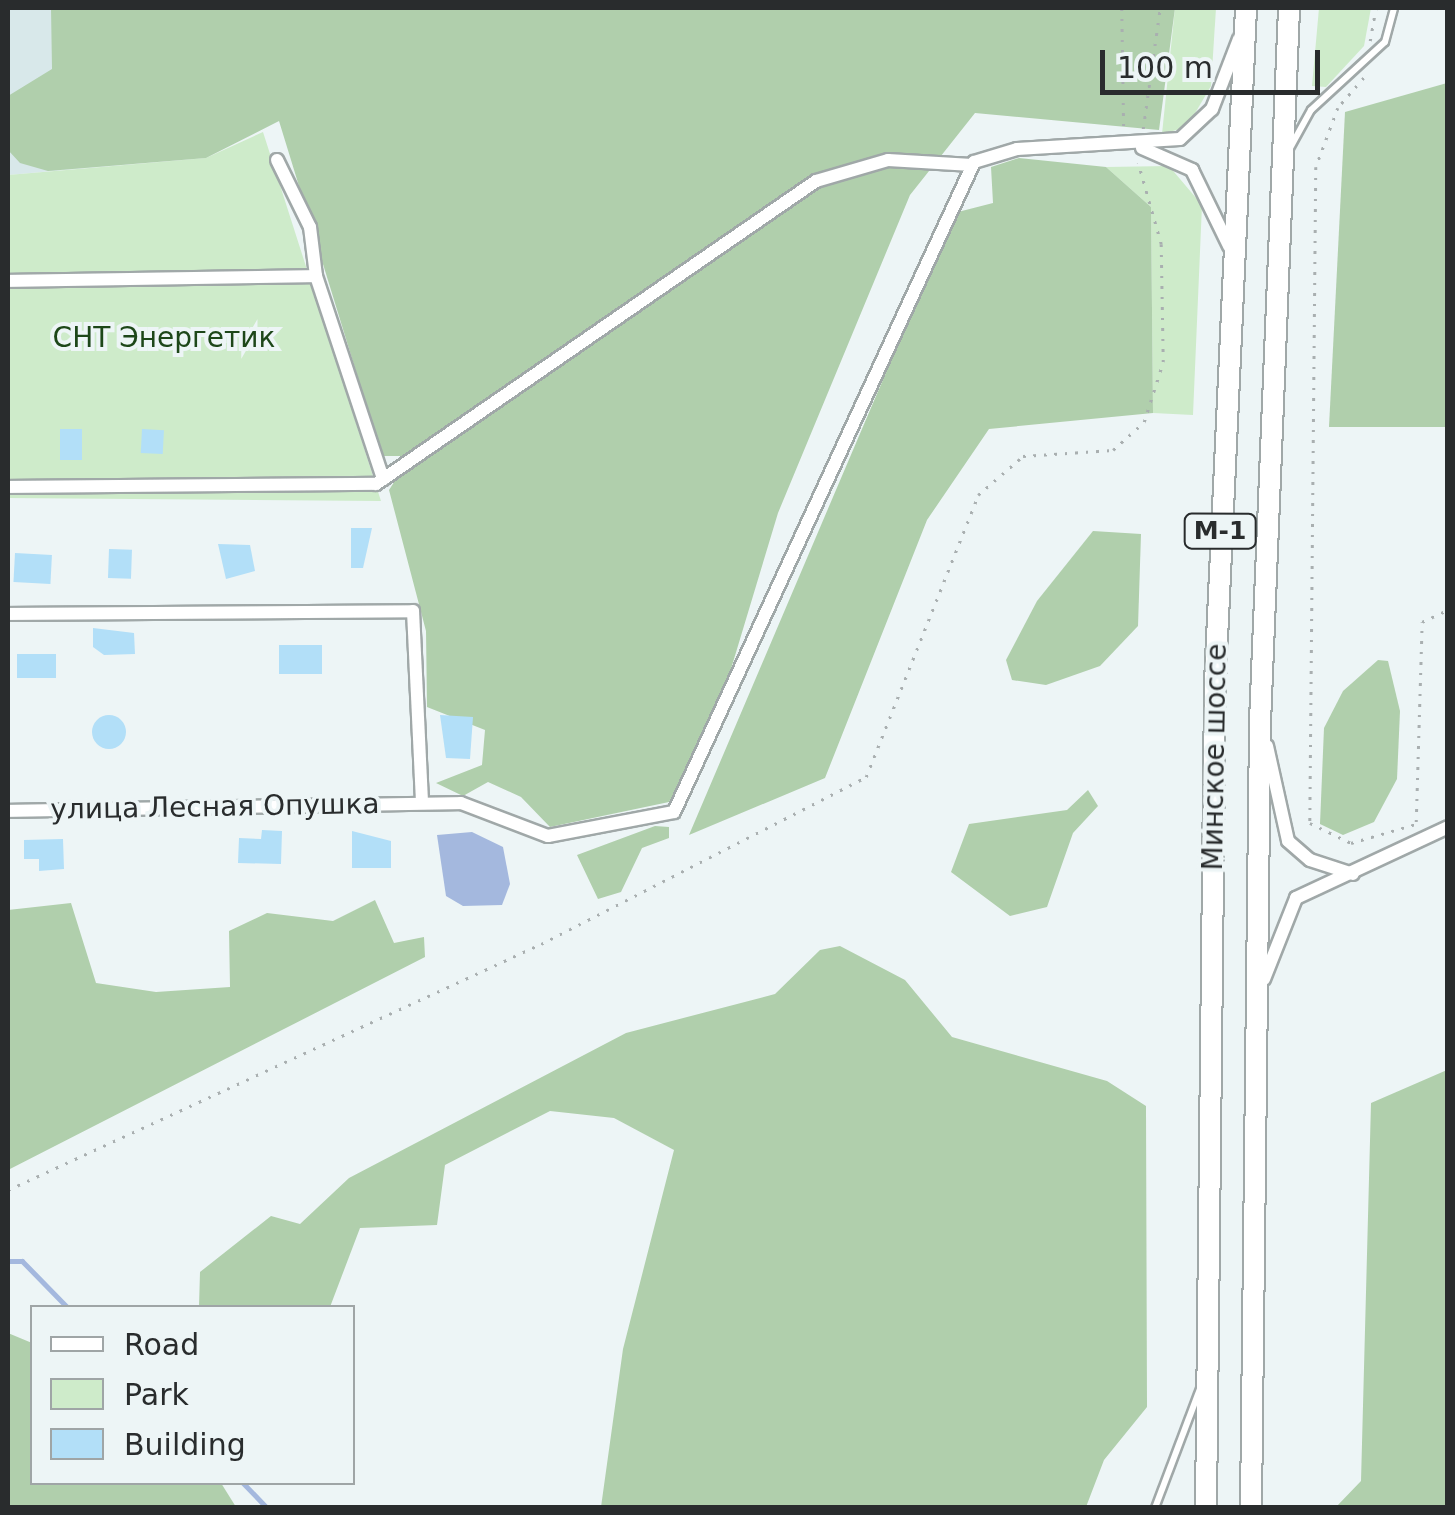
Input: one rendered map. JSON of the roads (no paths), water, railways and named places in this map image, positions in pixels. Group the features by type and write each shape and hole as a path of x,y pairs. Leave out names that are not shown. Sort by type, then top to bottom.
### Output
{"highway":[{"name":"Минское шоссе","path":"1251,1508 1260,722 1276,192 1290,8"},
{"name":"Минское шоссе","path":"1206,1508 1229,246 1245,15"}],"street":[{"path":"8,487 383,480 816,181 888,160 972,165 1018,150 1140,148 1201,124 1245,15"},
{"path":"1140,148 1192,170 1229,246"},
{"path":"277,160 310,227 316,276 383,480"},
{"name":"улица Лесная Опушка","path":"8,811 422,803 480,806 548,836 674,812 972,165"},
{"path":"8,281 316,276"},
{"path":"8,614 414,612 422,803"},
{"path":"1260,722 1288,842 1310,860 1353,874"},
{"path":"1257,1016 1286,912 1300,895 1415,847 1448,827"}],"lane":[{"path":"1276,192 1302,123 1392,30 1394,8"},
{"path":"1155,1508 1208,1369"}],"water":[{"path":"472,832 503,847 510,884 502,905 463,906 446,896 437,835"}],"waterway":[{"path":"8,1261 22,1261 65,1305"},
{"path":"245,1485 267,1508"}],"park label":[{"name":"СНТ Энергетик","path":"164,338"}]}
